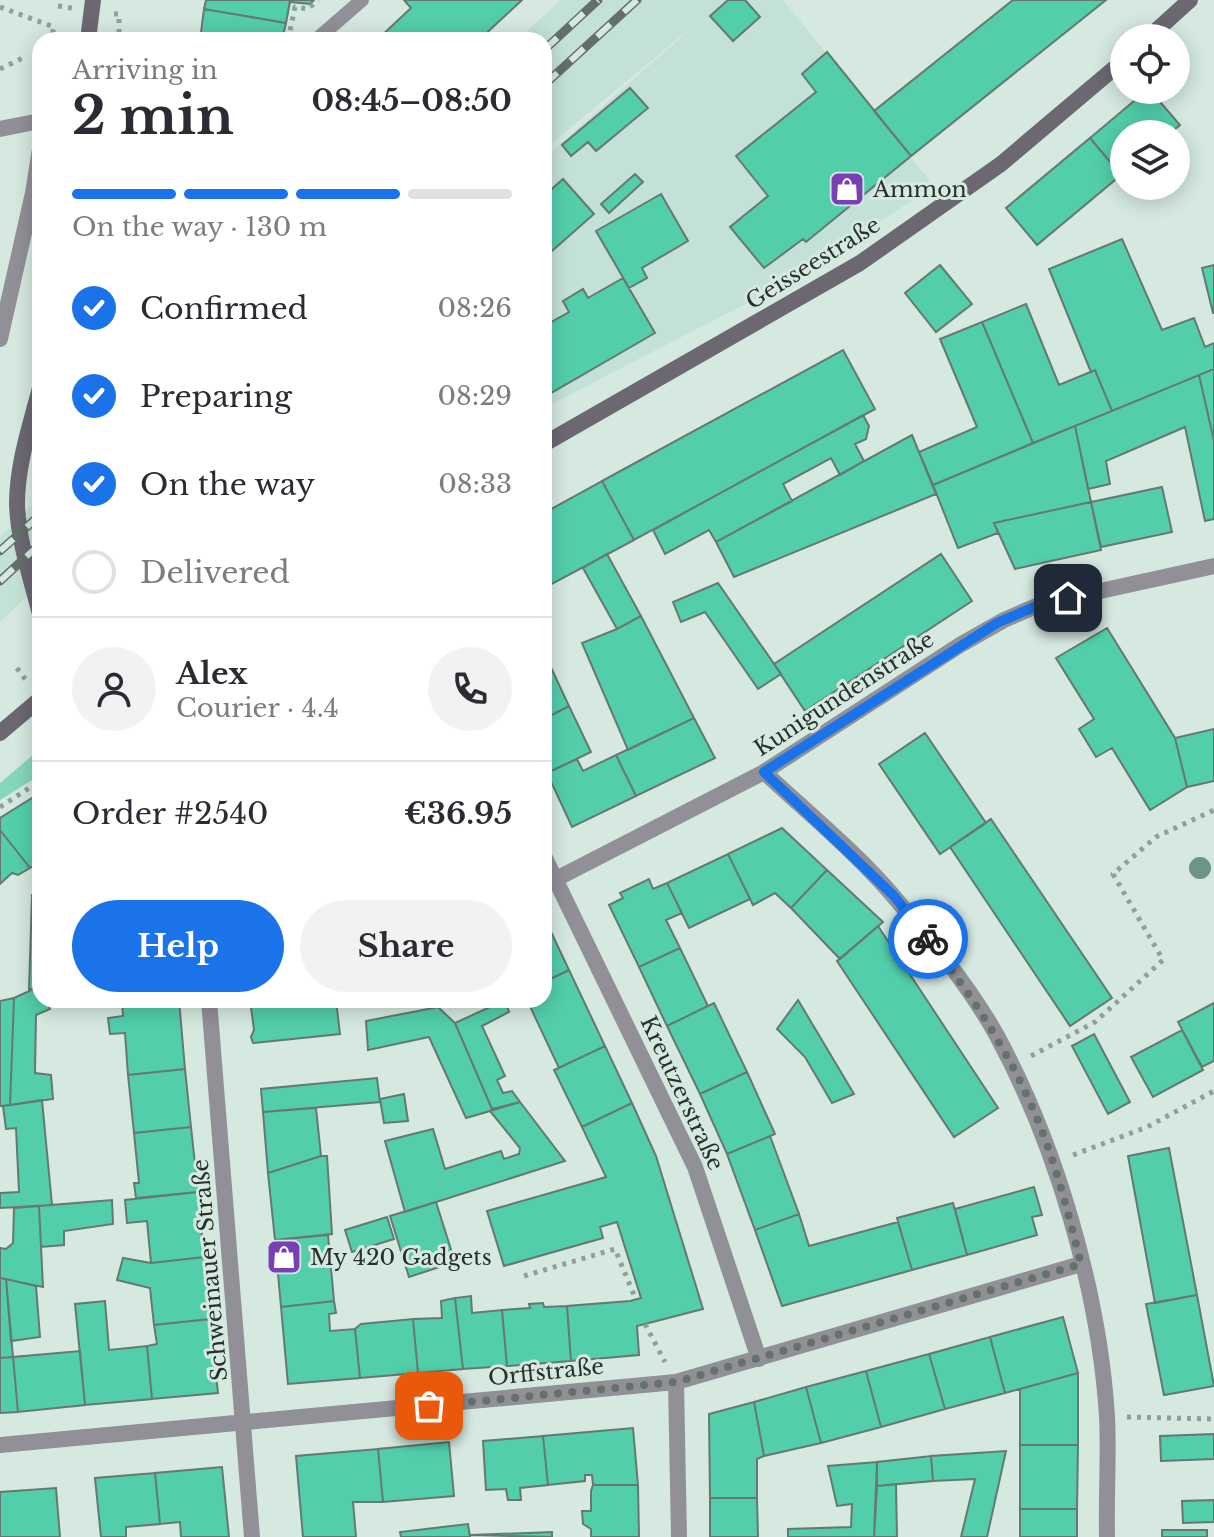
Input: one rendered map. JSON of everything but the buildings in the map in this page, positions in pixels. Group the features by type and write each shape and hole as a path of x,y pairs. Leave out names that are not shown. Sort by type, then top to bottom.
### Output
{"street":[{"path":"89,32 93,0"},
{"path":"1163,24 1190,0"},
{"name":"Geisseestraße","path":"552,439 860,263 1001,164 1110,72"},
{"path":"0,129 32,123"},
{"path":"0,339 32,197"},
{"path":"32,421 17,501 32,580"},
{"name":"Kunigundenstraße","path":"556,879 764,772 960,645 1004,620 1041,604 1214,566"},
{"path":"0,733 32,706"},
{"path":"764,772 894,896 965,986 995,1032 1030,1100 1053,1162 1099,1341 1107,1417 1107,1537"},
{"name":"Kreutzerstraße","path":"552,871 695,1167 759,1359"},
{"name":"Schweinauer Straße","path":"210,1008 252,1537"},
{"name":"Orffstraße","path":"0,1445 676,1382 1081,1264"},
{"path":"676,1382 679,1537"}],"lane":[{"path":"325,32 362,0"}],"path":[{"path":"290,32 295,7 308,9 318,0"},
{"path":"0,7 54,27 53,32"},
{"path":"119,14 119,32"},
{"path":"0,69 25,57"},
{"path":"0,807 32,786"},
{"path":"1012,1066 1095,1022 1163,960 1113,874 1156,837 1214,810"},
{"path":"1053,1162 1147,1127 1214,1091"},
{"path":"524,1276 615,1249 636,1300"},
{"path":"645,1324 676,1382"},
{"path":"1107,1417 1214,1419"}],"shaded area":[{"path":"561,0 783,0 934,186 784,284 552,404 552,151 704,17 552,143 552,32 526,32"},
{"path":"32,505 32,592 0,622 0,537"}],"green space":[{"path":"32,756 32,780 0,800 0,783"}],"railway":[{"path":"552,43 598,0"},
{"path":"552,78 637,0"},
{"path":"0,551 32,522"},
{"path":"0,581 32,551"}],"way so far":[{"path":"429,1406 676,1382 1081,1264 1053,1162 1030,1100 995,1032 965,986 928,939"}],"place":[{"name":"Ammon","path":"847,189"},
{"name":"My 420 Gadgets","path":"284,1257"}],"route":[{"path":"928,939 894,896 764,772 997,623 1041,604 1068,598"}]}
